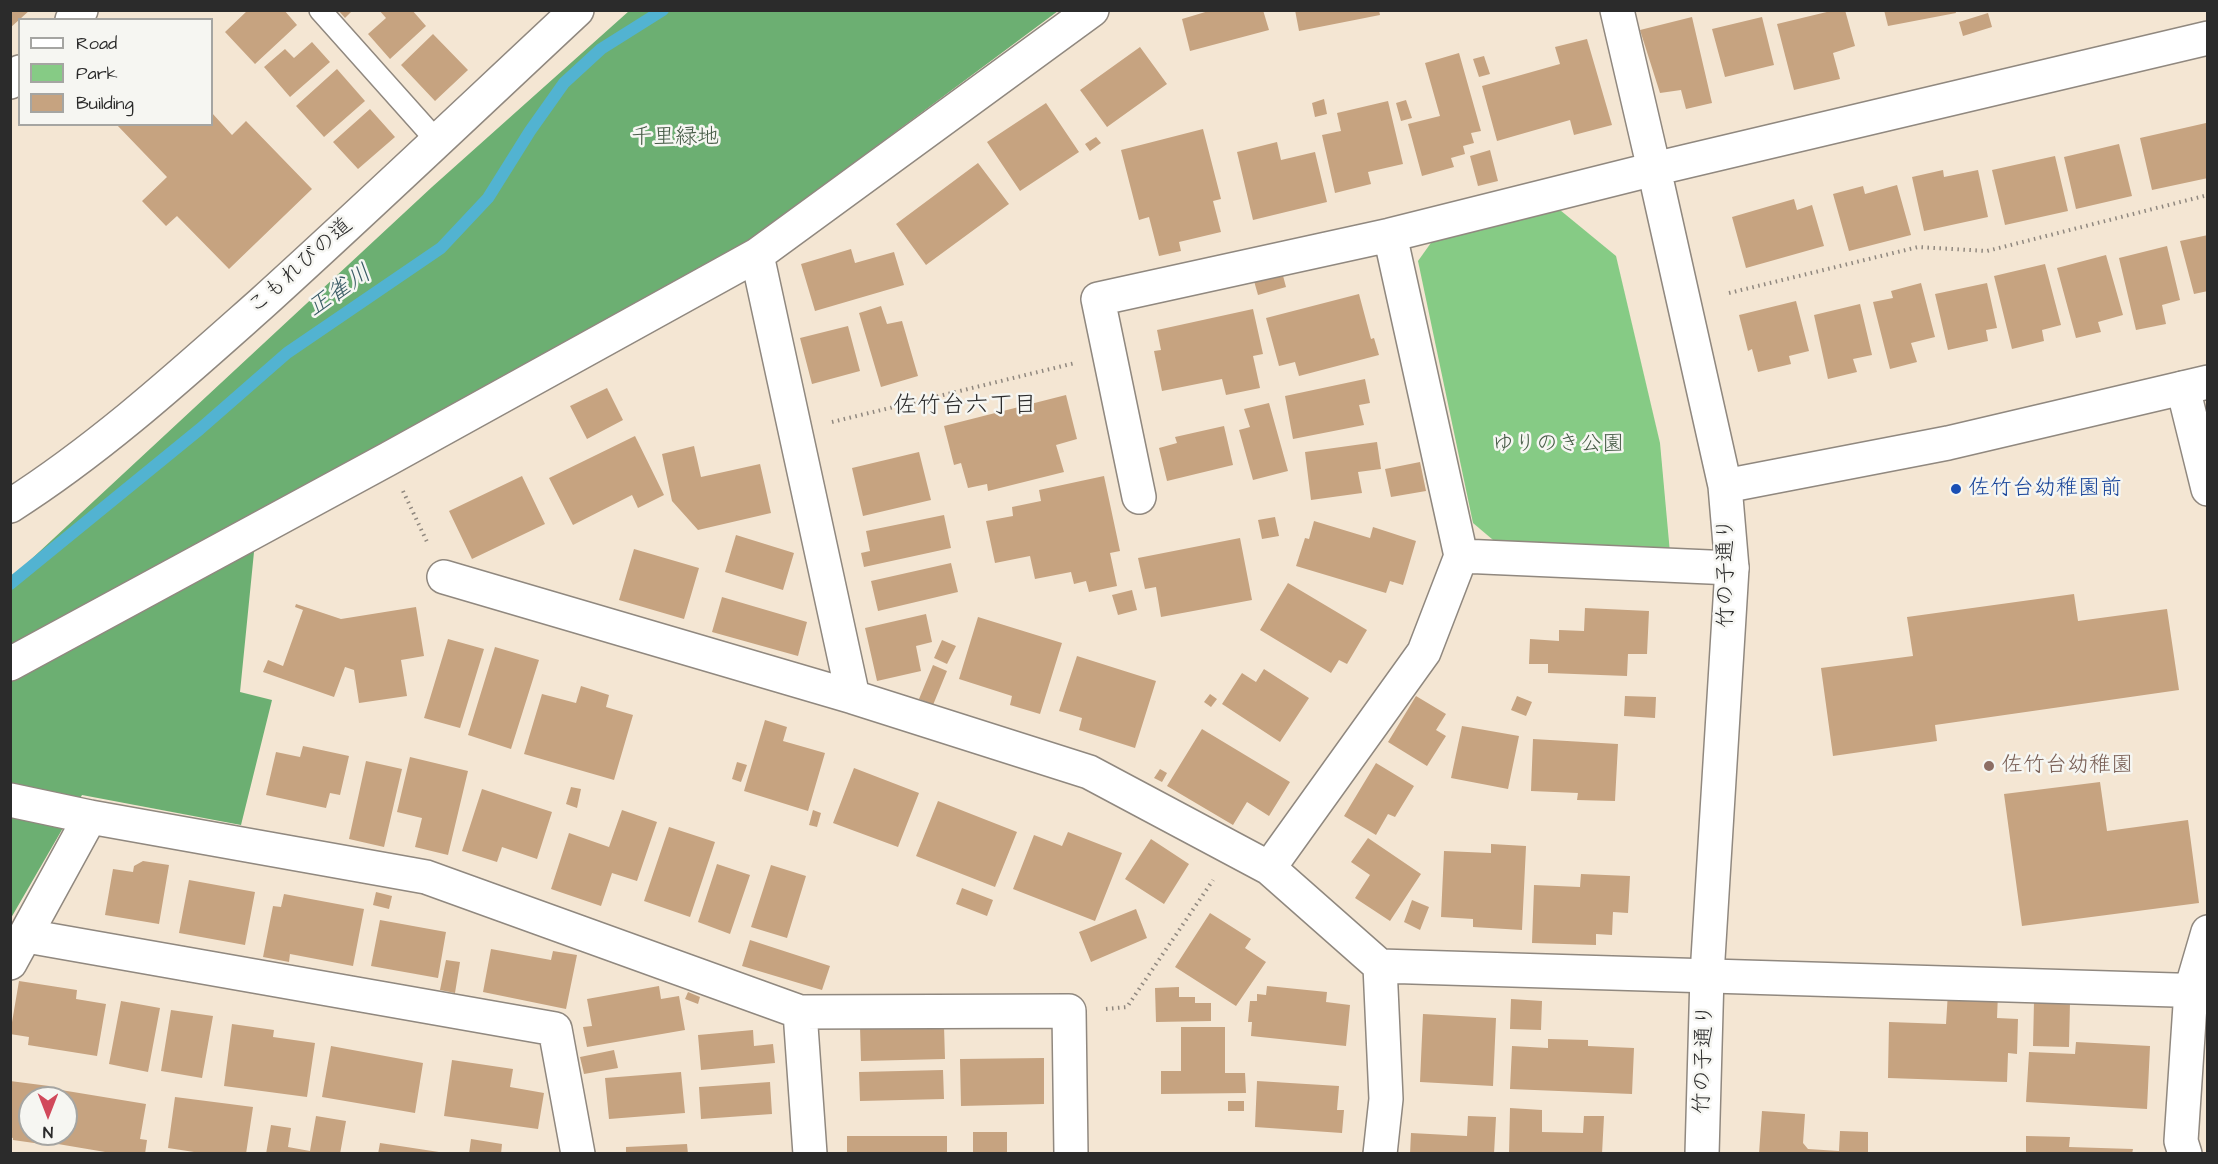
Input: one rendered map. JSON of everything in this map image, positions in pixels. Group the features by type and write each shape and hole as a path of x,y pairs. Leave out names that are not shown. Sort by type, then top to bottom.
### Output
{"street":[{"name":"こもれびの道","path":"10,506 56,476 180,377 577,10"},
{"path":"10,664 757,255 1092,10"},
{"path":"1617,10 1725,486"},
{"path":"1139,497 1098,299 1390,235 1654,169 2208,38"},
{"path":"1269,868 1424,652 1461,556 1390,235"},
{"path":"757,255 853,697"},
{"path":"2195,385 2208,489"},
{"name":"竹の子通り","path":"1702,1154 1707,975 1732,568 1725,486 1947,443 2195,385"},
{"path":"1461,556 1732,568"},
{"path":"444,578 853,697 1089,772 1269,868 1380,966 2199,991"},
{"path":"10,800 90,818 426,878 800,1012 1069,1011 1071,1154"},
{"path":"90,818 19,949 555,1029 578,1154"},
{"path":"2185,1154 2181,1141 2208,932"},
{"path":"1380,966 1386,1099 1380,1154"},
{"path":"800,1012 810,1154"}],"lane":[{"path":"320,10 437,141"}],"path":[{"path":"1729,293 1918,248 1987,251 2208,195"},
{"path":"796,430 1108,355"},
{"path":"388,459 444,578"},
{"path":"1069,1011 1127,1007 1234,849"}],"green space":[{"name":"千里緑地","path":"629,11 1058,11 749,241 258,512 240,692 272,700 241,825 82,795 11,918 11,578 432,187"},
{"name":"ゆりのき公園","path":"1560,210 1616,256 1660,443 1670,553 1499,545 1473,523 1418,261 1433,240"}],"building":[{"path":"10,10 30,10 18,18 10,28"},
{"path":"248,10 284,10 297,25 255,64 225,32"},
{"path":"338,10 353,10 345,18"},
{"path":"379,10 412,10 426,26 390,59 368,34 386,18"},
{"path":"1212,10 1263,10 1269,30 1190,51 1182,19"},
{"path":"1295,10 1379,10 1380,15 1299,31"},
{"path":"1835,10 1845,10 1855,46 1833,53 1840,79 1794,90 1777,24"},
{"path":"1884,10 1955,10 1956,13 1888,26"},
{"path":"1988,13 1992,27 1963,36 1959,22"},
{"path":"1692,17 1712,103 1686,109 1681,90 1660,93 1640,30"},
{"path":"1762,17 1774,65 1725,77 1712,29"},
{"path":"433,34 468,70 435,101 401,65"},
{"path":"1587,39 1612,125 1574,135 1570,120 1497,141 1482,86 1560,64 1555,47"},
{"path":"312,42 330,62 290,97 264,67 285,49 294,58"},
{"path":"1140,47 1167,84 1107,127 1080,90"},
{"path":"1459,53 1481,131 1471,133 1474,143 1463,146 1465,154 1451,158 1454,167 1422,176 1408,124 1440,116 1425,63"},
{"path":"1484,56 1490,74 1479,77 1473,59"},
{"path":"337,69 365,101 324,137 296,106"},
{"path":"1324,99 1327,114 1315,117 1312,103"},
{"path":"1406,100 1412,118 1401,121 1396,103"},
{"path":"1388,101 1403,164 1368,172 1371,184 1335,193 1322,135 1341,131 1337,113"},
{"path":"1046,103 1079,152 1020,191 987,142"},
{"path":"370,109 395,137 358,169 333,142"},
{"path":"213,114 232,135 246,121 312,189 229,269 177,216 166,226 142,201 167,177 118,126 213,126"},
{"path":"2206,123 2208,178 2152,190 2140,138"},
{"path":"1203,129 1221,199 1213,201 1221,232 1179,242 1181,251 1159,256 1149,217 1139,220 1121,150"},
{"path":"1096,137 1101,143 1090,151 1085,144"},
{"path":"1277,142 1281,160 1315,152 1327,202 1253,220 1237,152"},
{"path":"2119,144 2132,196 2076,209 2064,157"},
{"path":"1490,150 1498,181 1478,186 1470,156"},
{"path":"2055,156 2068,211 2005,225 1992,170"},
{"path":"978,163 1009,204 926,265 896,224"},
{"path":"1943,170 1944,177 1978,170 1988,217 1924,231 1912,177"},
{"path":"1897,185 1911,235 1849,251 1833,194 1863,186 1865,194"},
{"path":"1794,199 1797,210 1812,205 1824,246 1746,268 1732,217"},
{"path":"2208,235 2208,291 2194,294 2180,241"},
{"path":"2167,246 2180,300 2162,305 2166,324 2136,330 2119,258"},
{"path":"851,249 855,263 894,252 904,285 815,311 801,264"},
{"path":"2106,255 2123,315 2098,322 2101,332 2076,338 2057,268"},
{"path":"2045,264 2061,325 2042,330 2044,341 2012,349 1994,276"},
{"path":"1282,272 1286,287 1258,295 1254,281"},
{"path":"1921,283 1935,337 1911,343 1917,362 1890,369 1873,302 1893,298 1891,291"},
{"path":"1987,283 1997,328 1986,330 1988,341 1948,350 1935,294"},
{"path":"1359,294 1371,339 1374,338 1379,355 1299,376 1295,362 1279,366 1266,318"},
{"path":"1796,301 1809,351 1789,356 1791,364 1758,372 1752,349 1748,351 1739,315"},
{"path":"1860,304 1872,355 1853,359 1857,372 1828,379 1814,315"},
{"path":"881,306 887,324 902,321 918,376 881,387 859,313"},
{"path":"1253,309 1263,354 1253,356 1260,388 1226,395 1222,379 1162,391 1154,351 1161,350 1157,330"},
{"path":"848,326 860,371 812,384 800,338"},
{"path":"1365,379 1370,403 1359,405 1364,425 1293,439 1285,396"},
{"path":"607,388 623,420 587,439 570,406"},
{"path":"1066,395 1077,439 1056,445 1064,472 988,491 987,484 968,488 961,463 954,465 944,426"},
{"path":"1269,403 1288,471 1253,480 1239,430 1250,427 1244,409"},
{"path":"1224,426 1233,465 1167,481 1159,448 1177,443 1175,437"},
{"path":"635,436 664,495 638,508 632,495 573,525 549,478"},
{"path":"1377,442 1381,469 1358,472 1362,493 1311,500 1305,452"},
{"path":"694,446 701,477 760,464 771,513 698,530 672,501 662,454"},
{"path":"919,452 931,500 863,516 852,468"},
{"path":"1420,462 1426,491 1391,497 1385,469"},
{"path":"522,476 545,524 472,559 449,511"},
{"path":"1104,476 1120,551 1110,553 1117,586 1089,592 1086,581 1074,584 1071,572 1035,579 1030,556 995,563 986,521 1013,516 1012,507 1041,501 1039,490"},
{"path":"944,515 951,548 864,567 861,553 870,551 866,531"},
{"path":"1275,517 1279,536 1262,539 1258,520"},
{"path":"1314,521 1370,538 1373,527 1416,541 1403,585 1390,581 1386,593 1296,566 1305,538 1309,539"},
{"path":"736,535 794,553 783,590 725,572"},
{"path":"1240,538 1252,600 1161,617 1156,587 1145,589 1138,558"},
{"path":"634,549 699,568 684,619 619,600"},
{"path":"951,563 958,592 878,611 871,581"},
{"path":"1288,583 1367,630 1347,664 1339,660 1331,673 1260,630"},
{"path":"1132,590 1137,610 1118,615 1112,595"},
{"path":"2074,594 2078,621 2167,609 2179,690 1935,725 1937,741 1833,756 1821,668 1913,656 1907,617"},
{"path":"722,597 807,622 798,656 712,632"},
{"path":"296,604 341,619 416,607 424,656 401,660 407,696 359,703 354,670 345,667 334,697 263,672 268,660 283,666 303,610 295,607"},
{"path":"1585,608 1649,611 1647,654 1628,654 1627,676 1548,673 1548,664 1529,664 1530,639 1559,641 1559,630 1584,631"},
{"path":"926,614 932,642 916,646 921,671 877,681 865,628"},
{"path":"978,617 1062,643 1040,714 1010,705 1012,696 959,679"},
{"path":"448,639 484,649 460,728 424,718"},
{"path":"942,640 956,646 947,664 934,658"},
{"path":"495,647 539,660 511,749 468,735"},
{"path":"1077,656 1156,681 1135,748 1079,730 1082,718 1059,711"},
{"path":"933,665 947,671 933,705 919,699"},
{"path":"1264,669 1309,698 1280,742 1222,704 1242,673 1256,682"},
{"path":"581,686 609,695 606,707 633,715 614,780 524,754 542,694 576,703"},
{"path":"1210,694 1217,699 1211,707 1204,702"},
{"path":"1416,696 1446,714 1436,730 1446,736 1427,766 1388,742"},
{"path":"1517,696 1532,702 1526,716 1511,710"},
{"path":"1625,696 1656,697 1655,718 1624,716"},
{"path":"765,720 787,727 783,741 825,753 808,811 744,791"},
{"path":"1462,726 1519,736 1508,789 1451,778"},
{"path":"1202,729 1290,782 1269,816 1247,802 1233,825 1167,786"},
{"path":"1533,739 1618,744 1615,801 1577,800 1578,793 1531,791"},
{"path":"303,746 349,756 340,795 330,793 326,808 266,795 276,752 300,757"},
{"path":"410,757 468,771 448,855 415,847 422,818 397,812"},
{"path":"366,761 402,769 384,847 349,839"},
{"path":"737,762 747,765 741,782 732,779"},
{"path":"1376,763 1414,786 1395,817 1388,814 1376,835 1344,816"},
{"path":"854,768 919,793 898,847 833,823"},
{"path":"1160,769 1167,773 1162,782 1154,778"},
{"path":"2100,782 2107,831 2188,820 2199,903 2022,926 2004,794"},
{"path":"571,787 581,789 577,808 566,804"},
{"path":"482,789 552,812 537,859 502,847 497,862 462,851"},
{"path":"938,801 1017,832 995,887 916,856"},
{"path":"622,810 657,822 637,881 612,873 601,906 551,889 569,833 609,847"},
{"path":"813,810 821,813 817,827 809,825"},
{"path":"669,827 715,842 690,917 644,901"},
{"path":"1068,832 1122,853 1095,921 1013,889 1034,835 1062,846"},
{"path":"1368,838 1421,874 1390,921 1355,898 1370,875 1351,862"},
{"path":"1151,839 1189,864 1164,904 1125,879"},
{"path":"1491,844 1526,846 1522,930 1473,927 1473,919 1441,917 1444,851 1491,853"},
{"path":"143,861 169,865 159,924 105,915 113,869 133,872 134,866"},
{"path":"717,864 750,875 730,934 698,922"},
{"path":"771,865 806,876 787,938 751,927"},
{"path":"1581,874 1630,876 1628,913 1613,912 1612,935 1596,934 1596,945 1532,943 1534,885 1580,887"},
{"path":"189,880 255,892 245,945 179,933"},
{"path":"962,888 993,900 987,916 956,904"},
{"path":"376,892 392,896 389,909 373,905"},
{"path":"284,894 364,909 353,966 290,954 289,962 263,957 273,906 281,907"},
{"path":"1412,900 1429,907 1420,930 1404,922"},
{"path":"1136,909 1147,938 1091,962 1079,932"},
{"path":"1210,913 1251,939 1245,948 1266,962 1236,1006 1175,967"},
{"path":"380,920 446,932 438,978 371,966"},
{"path":"750,940 830,966 822,990 742,966"},
{"path":"491,949 551,960 553,951 577,955 566,1009 483,992"},
{"path":"446,960 460,962 455,993 440,990"},
{"path":"19,981 77,990 76,999 106,1004 97,1056 28,1045 29,1037 10,1034"},
{"path":"659,986 661,999 679,996 685,1030 587,1047 583,1027 592,1026 587,999"},
{"path":"1267,986 1327,992 1326,1002 1350,1005 1346,1046 1251,1036 1252,1022 1248,1022 1250,1001 1257,1001 1257,994 1266,995"},
{"path":"1179,987 1179,997 1195,997 1195,1003 1211,1003 1211,1021 1156,1022 1155,988"},
{"path":"688,992 700,997 698,1004 685,999"},
{"path":"1948,992 1998,994 1997,1018 2018,1019 2017,1054 2008,1053 2007,1082 1888,1078 1889,1022 1946,1024"},
{"path":"1511,999 1542,1001 1541,1030 1510,1029"},
{"path":"121,1001 160,1008 148,1072 109,1064"},
{"path":"2034,1001 2070,1002 2069,1047 2033,1046"},
{"path":"171,1010 213,1016 202,1078 161,1071"},
{"path":"1423,1014 1496,1018 1493,1086 1420,1082"},
{"path":"232,1024 274,1030 273,1037 315,1043 307,1097 224,1086"},
{"path":"944,1026 945,1059 861,1061 860,1027"},
{"path":"1181,1027 1225,1027 1225,1073 1245,1073 1246,1093 1161,1094 1161,1071 1181,1071"},
{"path":"753,1030 754,1046 773,1044 775,1063 701,1070 698,1035"},
{"path":"1548,1039 1588,1040 1588,1046 1634,1048 1632,1094 1510,1089 1512,1046 1548,1048"},
{"path":"2076,1042 2150,1046 2147,1109 2026,1102 2029,1052 2075,1054"},
{"path":"331,1046 423,1063 415,1113 322,1097"},
{"path":"614,1050 618,1068 584,1074 580,1057"},
{"path":"1044,1058 1044,1104 961,1106 960,1059"},
{"path":"452,1060 513,1069 510,1087 544,1093 538,1129 444,1116"},
{"path":"943,1070 944,1099 860,1101 859,1072"},
{"path":"681,1072 685,1113 609,1119 605,1078"},
{"path":"10,1081 49,1086 18,1086 18,1141 10,1137"},
{"path":"1257,1081 1339,1086 1337,1110 1344,1110 1342,1133 1255,1127"},
{"path":"770,1082 772,1114 701,1119 699,1087"},
{"path":"78,1093 146,1104 140,1139 147,1140 145,1154 117,1154 70,1146 78,1146"},
{"path":"175,1097 253,1107 246,1154 207,1154 168,1148"},
{"path":"1228,1101 1244,1101 1244,1111 1228,1111"},
{"path":"1510,1108 1542,1110 1542,1132 1583,1133 1584,1116 1604,1116 1602,1154 1509,1154"},
{"path":"1762,1111 1805,1114 1803,1143 1808,1149 1839,1151 1840,1131 1868,1132 1868,1154 1759,1154"},
{"path":"316,1116 346,1121 340,1154 266,1154 271,1125 291,1128 288,1147 310,1151"},
{"path":"1468,1116 1496,1117 1494,1154 1410,1154 1411,1133 1467,1136"},
{"path":"973,1132 1007,1132 1007,1154 973,1154"},
{"path":"847,1136 947,1136 947,1154 847,1154"},
{"path":"2026,1136 2070,1137 2069,1147 2133,1149 2132,1154 2026,1154"},
{"path":"471,1139 502,1144 501,1154 469,1154"},
{"path":"380,1143 439,1152 439,1154 378,1154"},
{"path":"687,1144 688,1154 626,1154 626,1147"}],"waterway":[{"name":"正雀川","path":"10,584 200,429 287,353 441,248 488,198 530,131 564,83 601,49 663,10"}],"place":[{"name":"佐竹台幼稚園前","path":"1956,489"},
{"name":"佐竹台幼稚園","path":"1989,766"}],"district":[{"name":"佐竹台六丁目","path":"965,407"}]}
